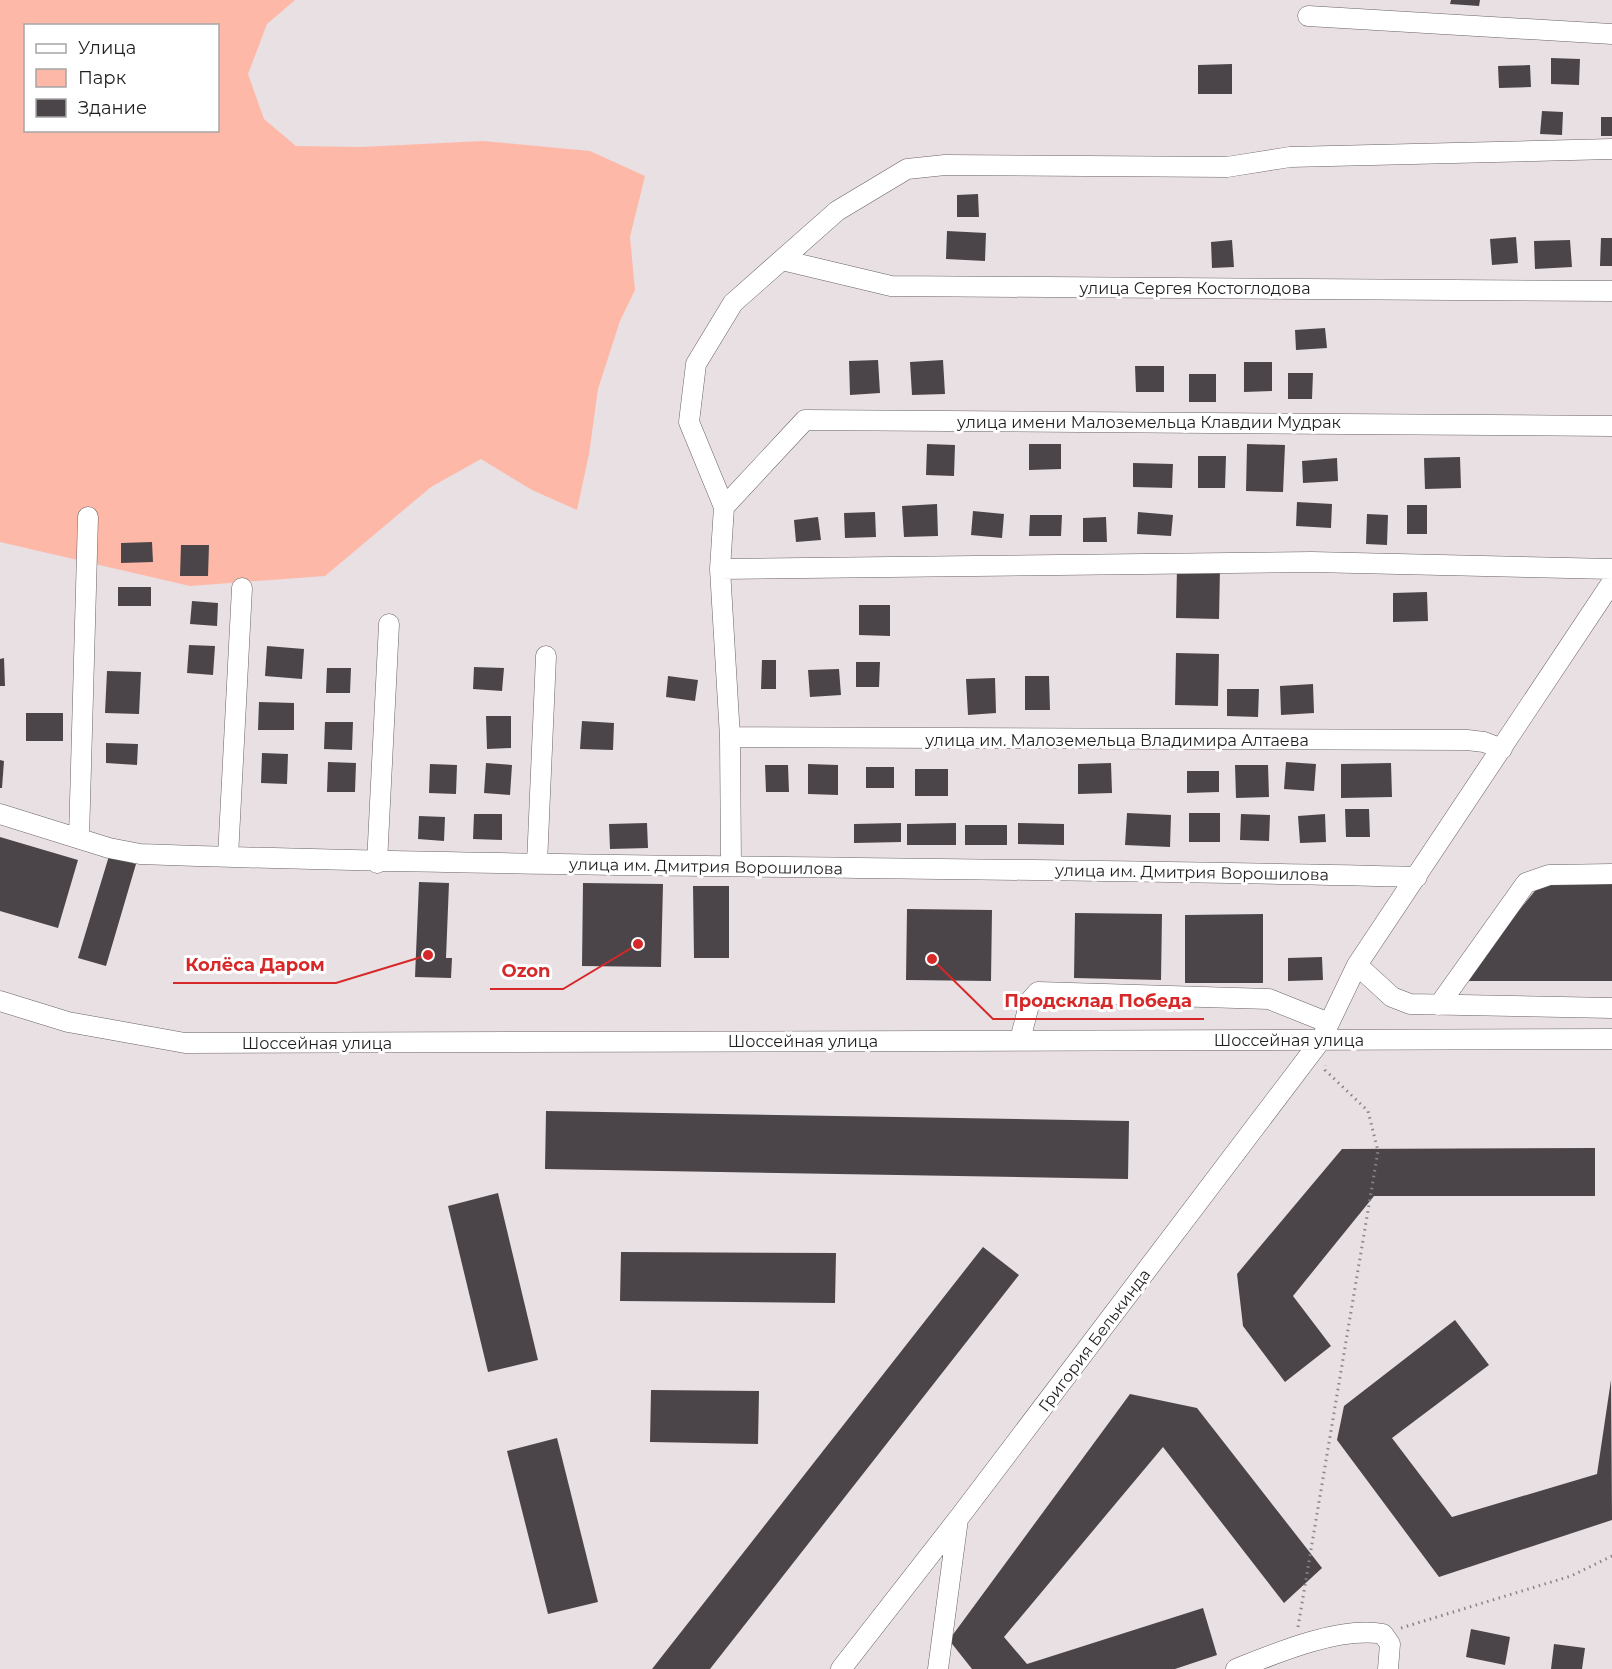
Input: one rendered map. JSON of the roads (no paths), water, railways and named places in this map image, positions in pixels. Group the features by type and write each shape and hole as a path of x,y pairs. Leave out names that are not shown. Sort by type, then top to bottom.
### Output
{"street":[{"path":"1308,16 1612,34"},
{"path":"730,867 730,737 720,569 724,507 689,422 696,364 733,303 837,211 907,169 945,165 1216,167 1290,157 1612,149"},
{"name":"улица Сергея Костоглодова","path":"782,260 891,286 1612,291"},
{"name":"улица имени Малоземельца Клавдии Мудрак","path":"724,507 805,420 1612,426"},
{"path":"79,838 88,517"},
{"path":"720,569 1312,562 1612,568"},
{"name":"Григория Белькинда","path":"938,1669 958,1519 1325,1032 1357,965 1612,582"},
{"path":"228,857 242,588"},
{"path":"377,863 389,624"},
{"path":"537,864 546,656"},
{"name":"улица им. Малоземельца Владимира Алтаева","path":"730,737 1467,740 1484,742 1502,749"},
{"name":"улица им. Дмитрия Ворошилова","path":"0,814 140,854 377,863 1090,869 1417,877"},
{"path":"1439,1005 1526,883 1550,875 1612,874"},
{"path":"1357,965 1392,997 1410,1004 1612,1008"},
{"path":"1020,1041 1030,1001 1038,992 1269,999 1325,1032"},
{"name":"Шоссейная улица","path":"0,1001 68,1022 185,1043 1020,1041 1325,1032 1612,1039"},
{"path":"841,1669 958,1519"},
{"path":"1236,1669 1295,1646 1369,1631 1383,1634 1390,1644 1388,1669"}],"place":[{"name":"Ozon","path":"638,944"},
{"name":"Колёса Даром","path":"428,955"},
{"name":"Продсклад Победа","path":"932,959"}]}
